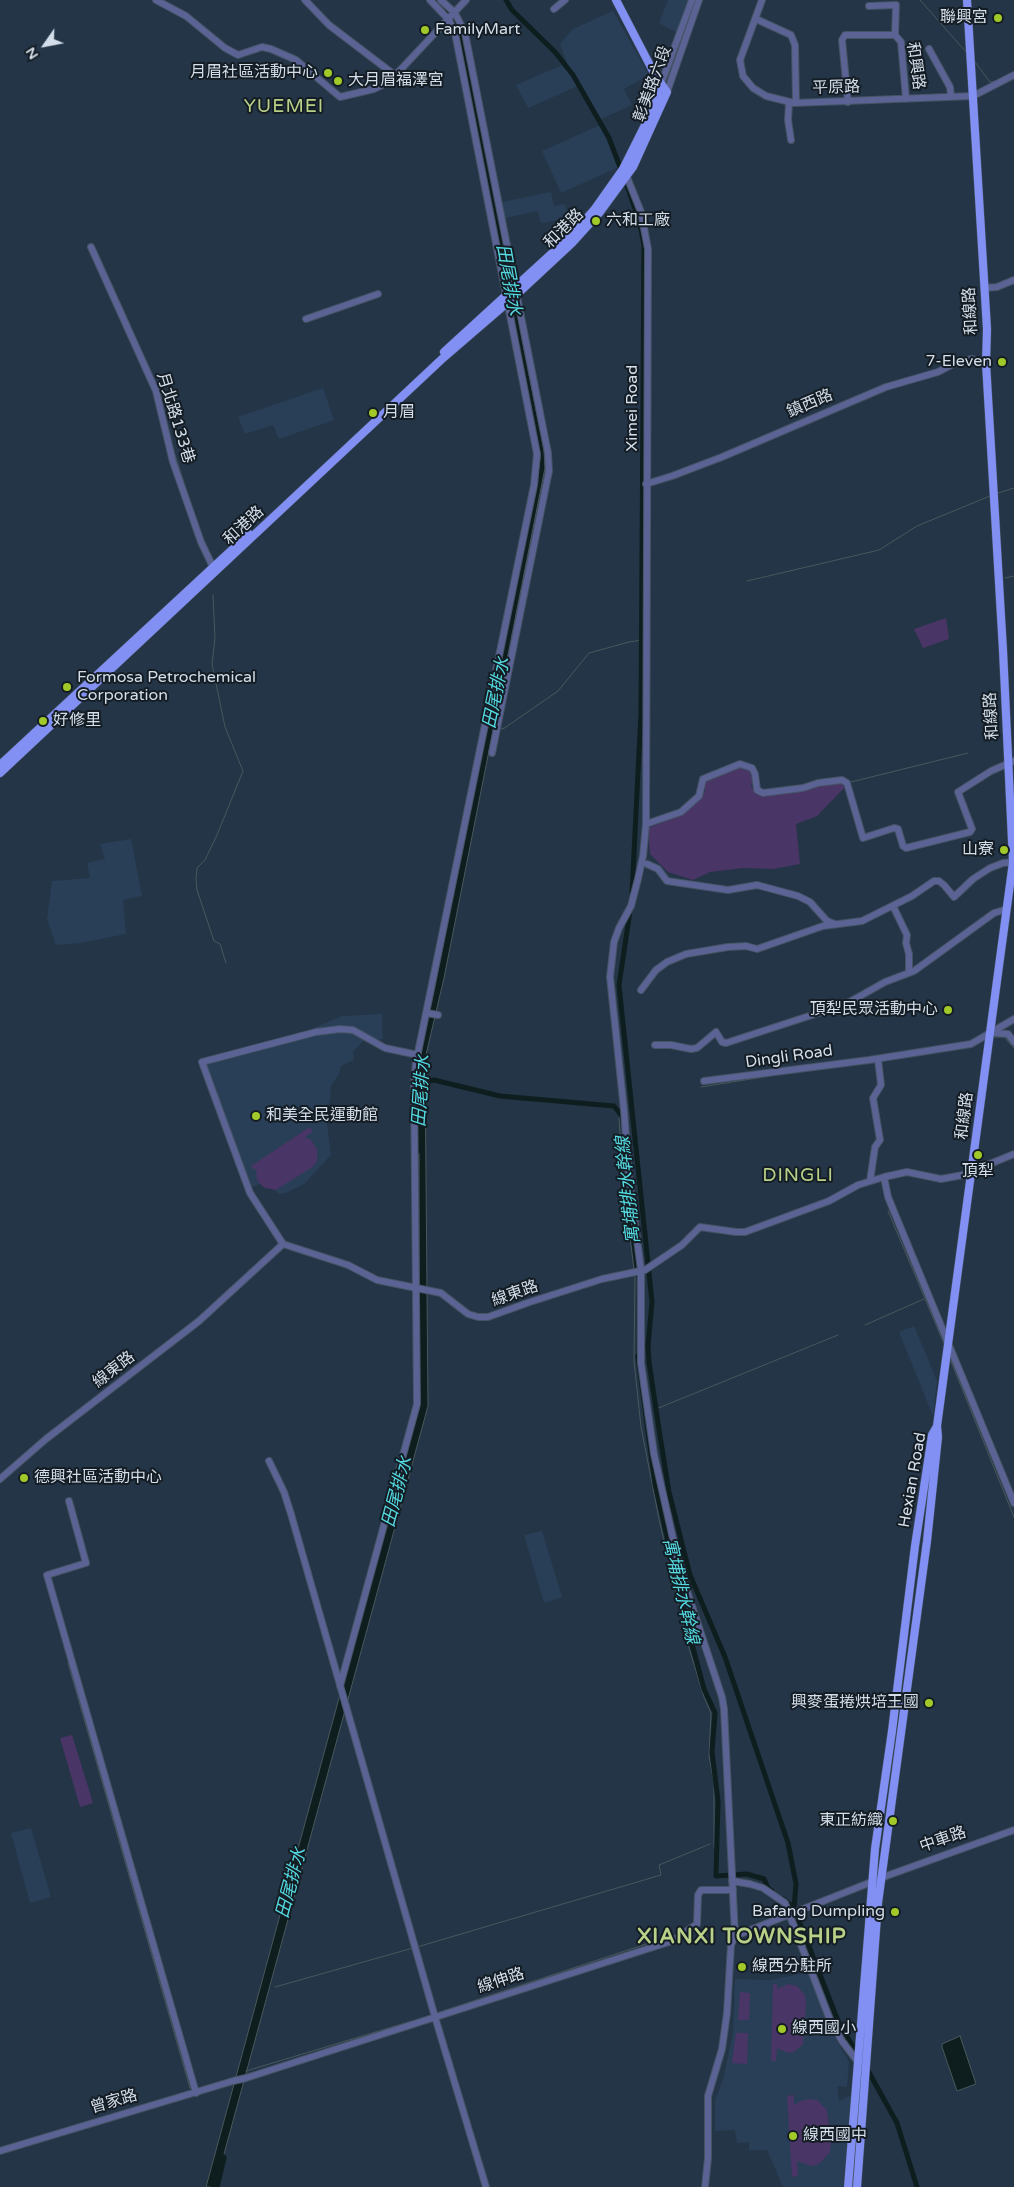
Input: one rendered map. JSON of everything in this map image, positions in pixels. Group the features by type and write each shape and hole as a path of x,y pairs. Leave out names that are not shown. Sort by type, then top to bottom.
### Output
{"main road":[{"path":"616,0 666,92"},
{"name":"和線路","path":"937,1426 1006,909 1014,862 1011,762 986,363 984,288 967,0"},
{"name":"彰美路六段","path":"647,129 661,84"},
{"name":"彰美路六段","path":"623,174 666,92"},
{"name":"和港路","path":"0,773 82,693 511,295 573,234 623,174"},
{"name":"和港路","path":"0,765 82,693"},
{"name":"Hexian Road","path":"857,2187 878,1903 916,1546 932,1435 937,1426"},
{"name":"Hexian Road","path":"848,2187 872,1882 896,1732"}],"street":[{"path":"156,0 186,16 225,48 238,56 262,47 296,60 340,97 374,89 396,76 466,0"},
{"path":"305,0 329,25 396,76"},
{"path":"430,0 452,17 511,295 548,453 549,471 492,753"},
{"path":"340,1686 417,1404 414,1084 418,1056 534,485 537,454 465,33 440,0"},
{"path":"554,9 565,0"},
{"name":"彰美路六段","path":"661,84 692,0"},
{"name":"彰美路六段","path":"666,92 699,0"},
{"name":"平原路","path":"762,0 740,60 743,76 752,88 766,96 793,103 973,96 1014,75"},
{"path":"869,6 896,5 895,35"},
{"path":"756,19 791,35 796,45 793,103 788,120 791,140"},
{"name":"和興路","path":"848,102 842,40 846,35 895,35 901,42 906,99"},
{"path":"929,49 950,87 950,97"},
{"name":"Ximei Road","path":"623,174 641,212 648,249 646,824 643,856 630,906 614,942 611,989 629,1178 641,1270 641,1363 654,1454 680,1570 723,1703 736,1936 731,1945 727,2013 722,2049 708,2096 708,2158 704,2187"},
{"name":"月北路133巷","path":"91,247 156,391 173,462 201,542 215,569"},
{"path":"984,288 996,287 1014,280"},
{"path":"306,319 378,294"},
{"name":"鎮西路","path":"646,484 722,456 886,387 938,372 957,362 972,359 986,363"},
{"path":"537,454 548,453"},
{"path":"646,824 681,812 699,796 703,779 740,764 752,768 755,774 757,790 763,793 803,788 818,783 842,780 846,783 863,838 894,828 898,829 903,846 906,848 970,832 972,829 958,792 991,771 1011,762"},
{"path":"641,990 656,970 667,962 686,954 728,946 746,946 757,949 823,926 862,921 893,906 934,881 938,881 954,897 990,868 1003,863 1014,862"},
{"path":"647,864 658,869 667,881 728,890 757,885 798,896 810,902 828,921 836,924"},
{"path":"893,906 908,935 906,943 909,954 909,973"},
{"path":"655,1045 698,1048 716,1032 724,1043 751,1037 846,1004 885,982 920,967 994,913 1006,909"},
{"path":"427,1013 438,1015"},
{"name":"Dingli Road","path":"704,1082 878,1059 971,1044 1014,1019"},
{"path":"283,1244 250,1193 202,1062 316,1032 340,1029 353,1030 385,1048 418,1056"},
{"path":"990,1033 1001,1032 1008,1034 1014,1042"},
{"path":"870,1182 875,1147 880,1140 873,1098 881,1085 878,1059"},
{"name":"線東路","path":"0,1479 46,1439 199,1321 283,1244 348,1265 377,1280 441,1293 468,1314 488,1317 602,1279 641,1270 682,1245 700,1227 745,1232 828,1201 858,1185 884,1177 907,1172 941,1179 971,1171 1014,1154"},
{"path":"884,1177 888,1198 1014,1503"},
{"path":"268,1461 284,1492 291,1514 435,2017 486,2187"},
{"path":"69,1501 86,1563 47,1575 196,2093"},
{"name":"中車路","path":"882,1878 1014,1830"},
{"path":"736,1936 882,1878"},
{"path":"732,1881 750,1884 768,1891 785,1903 830,2020 842,2041 858,2062 867,2062"},
{"name":"線伸路","path":"237,2080 672,1942 697,1924 698,1895 701,1890 733,1890"},
{"name":"曾家路","path":"0,2151 237,2080"}],"shaded area":[{"path":"668,0 691,0 678,33 659,23"},
{"path":"613,11 649,75 624,89 632,105 599,120 580,85 528,108 516,85 567,63 560,44 573,29"},
{"path":"600,125 619,167 561,193 542,151"},
{"path":"551,192 554,206 565,204 568,218 541,223 538,211 505,218 502,202"},
{"path":"323,388 334,420 279,439 273,425 245,434 238,417"},
{"path":"946,618 949,639 923,648 914,629"},
{"path":"737,767 748,768 753,779 751,787 758,795 840,783 845,787 817,816 796,824 800,864 773,869 743,868 710,872 693,880 668,872 650,854 648,828 680,816 698,802 705,792 705,780"},
{"path":"131,839 142,896 123,900 126,934 80,943 56,945 47,919 52,881 90,878 87,863 105,859 100,844"},
{"path":"382,1014 383,1039 363,1041 353,1052 354,1060 341,1066 339,1074 331,1086 330,1102 325,1108 331,1155 304,1184 286,1193 278,1194 269,1181 252,1187 206,1063 265,1049 342,1016"},
{"path":"310,1127 313,1131 305,1137 311,1140 317,1149 317,1161 314,1166 276,1190 265,1188 260,1184 257,1180 256,1169 253,1169 251,1166"},
{"path":"914,1326 937,1381 933,1416 899,1332"},
{"path":"542,1531 562,1597 544,1603 524,1535"},
{"path":"72,1735 93,1803 80,1807 60,1738"},
{"path":"31,1828 51,1897 30,1903 11,1833"},
{"path":"809,1972 828,2025 849,2062 847,2087 837,2086 839,2101 852,2095 843,2187 783,2187 767,2150 749,2150 749,2142 737,2143 735,2130 715,2131 715,2100 723,2080 733,2034 735,1979 771,1980"},
{"path":"773,1984 777,1984 777,1989 788,1984 797,1986 805,1995 806,2002 803,2044 794,2052 788,2053 777,2048 776,2061 771,2061"},
{"path":"740,1992 750,1993 749,2020 738,2020"},
{"path":"736,2033 748,2033 747,2064 732,2063"},
{"path":"794,2095 794,2105 809,2099 817,2100 827,2110 831,2144 830,2152 819,2164 811,2166 797,2161 798,2176 792,2177 787,2096"}],"water":[{"path":"516,308 544,450 545,468 444,978 425,1059 428,1406 215,2187 206,2187 419,1404 419,1063 537,482 540,458 511,312"},
{"path":"960,2036 976,2084 957,2091 942,2044"}],"waterway":[{"path":"506,0 512,10 555,52 573,75 609,138 640,224 644,245 641,712 632,893"},
{"path":"920,0 967,53"},
{"name":"田尾排水","path":"445,14 456,24 462,48 516,320"},
{"path":"975,62 990,82 996,81"},
{"path":"95,248 131,327"},
{"path":"172,446 192,507"},
{"path":"998,493 1014,488"},
{"path":"747,581 879,550 917,526 990,496"},
{"path":"1005,578 1014,576"},
{"path":"213,595 215,638 212,664 225,727 243,771 217,835 205,860 197,868 196,879 197,890 214,941 220,944 226,963"},
{"path":"499,727 503,729 558,691 589,653 642,640"},
{"path":"851,782 968,753"},
{"path":"630,911 619,985 652,1302 648,1345 649,1362 669,1492 690,1575 725,1657 788,1843 796,1884 794,1908"},
{"path":"992,1037 1004,1037 1014,1048"},
{"path":"701,1087 770,1076"},
{"name":"寓埔排水幹線","path":"420,1083 434,1080 500,1096 614,1106 622,1116 623,1121"},
{"name":"田尾排水","path":"418,1149 419,1090"},
{"name":"寓埔排水幹線","path":"619,1118 624,1192 634,1269"},
{"name":"寓埔排水幹線","path":"626,1177 638,1275"},
{"path":"888,1211 945,1346"},
{"name":"寓埔排水幹線","path":"635,1275 634,1361 641,1427 659,1519 689,1648 704,1697 711,1713 709,1756 714,1783 714,1847"},
{"path":"865,1325 924,1299"},
{"path":"656,1409 838,1335"},
{"name":"寓埔排水幹線","path":"638,1356 655,1484 690,1637 704,1689 715,1713 712,1752 718,1801 716,1876 747,1874 764,1879 768,1888 772,1891"},
{"path":"950,1359 1014,1517"},
{"path":"68,1663 190,2088"},
{"path":"417,1947 661,1875 659,1865 710,1844"},
{"name":"寓埔排水幹線","path":"783,1899 794,1908 840,2026 859,2055"},
{"path":"437,2013 652,1942"},
{"path":"275,1987 413,1948"},
{"path":"246,2071 412,2021"},
{"name":"寓埔排水幹線","path":"866,2067 897,2123 917,2187"},
{"name":"田尾排水","path":"215,2187 222,2158"}],"place":[{"name":"聯興宮","path":"998,18"},
{"name":"FamilyMart","path":"425,30"},
{"name":"月眉社區活動中心","path":"328,73"},
{"name":"大月眉福澤宮","path":"338,81"},
{"name":"六和工廠","path":"596,221"},
{"name":"7-Eleven","path":"1002,362"},
{"name":"月眉","path":"373,413"},
{"name":"Formosa Petrochemical Corporation","path":"67,687"},
{"name":"好修里","path":"43,721"},
{"name":"山寮","path":"1004,850"},
{"name":"頂犁民眾活動中心","path":"948,1010"},
{"name":"和美全民運動館","path":"256,1116"},
{"name":"頂犁","path":"978,1155"},
{"name":"德興社區活動中心","path":"24,1478"},
{"name":"興麥蛋捲烘培王國","path":"929,1703"},
{"name":"東正紡織","path":"893,1821"},
{"name":"Bafang Dumpling","path":"895,1912"},
{"name":"線西分駐所","path":"742,1967"},
{"name":"線西國小","path":"782,2029"},
{"name":"線西國中","path":"793,2136"}],"district":[{"name":"YUEMEI","path":"284,107"},
{"name":"DINGLI","path":"798,1176"},
{"name":"XIANXI TOWNSHIP","path":"742,1937"}]}
